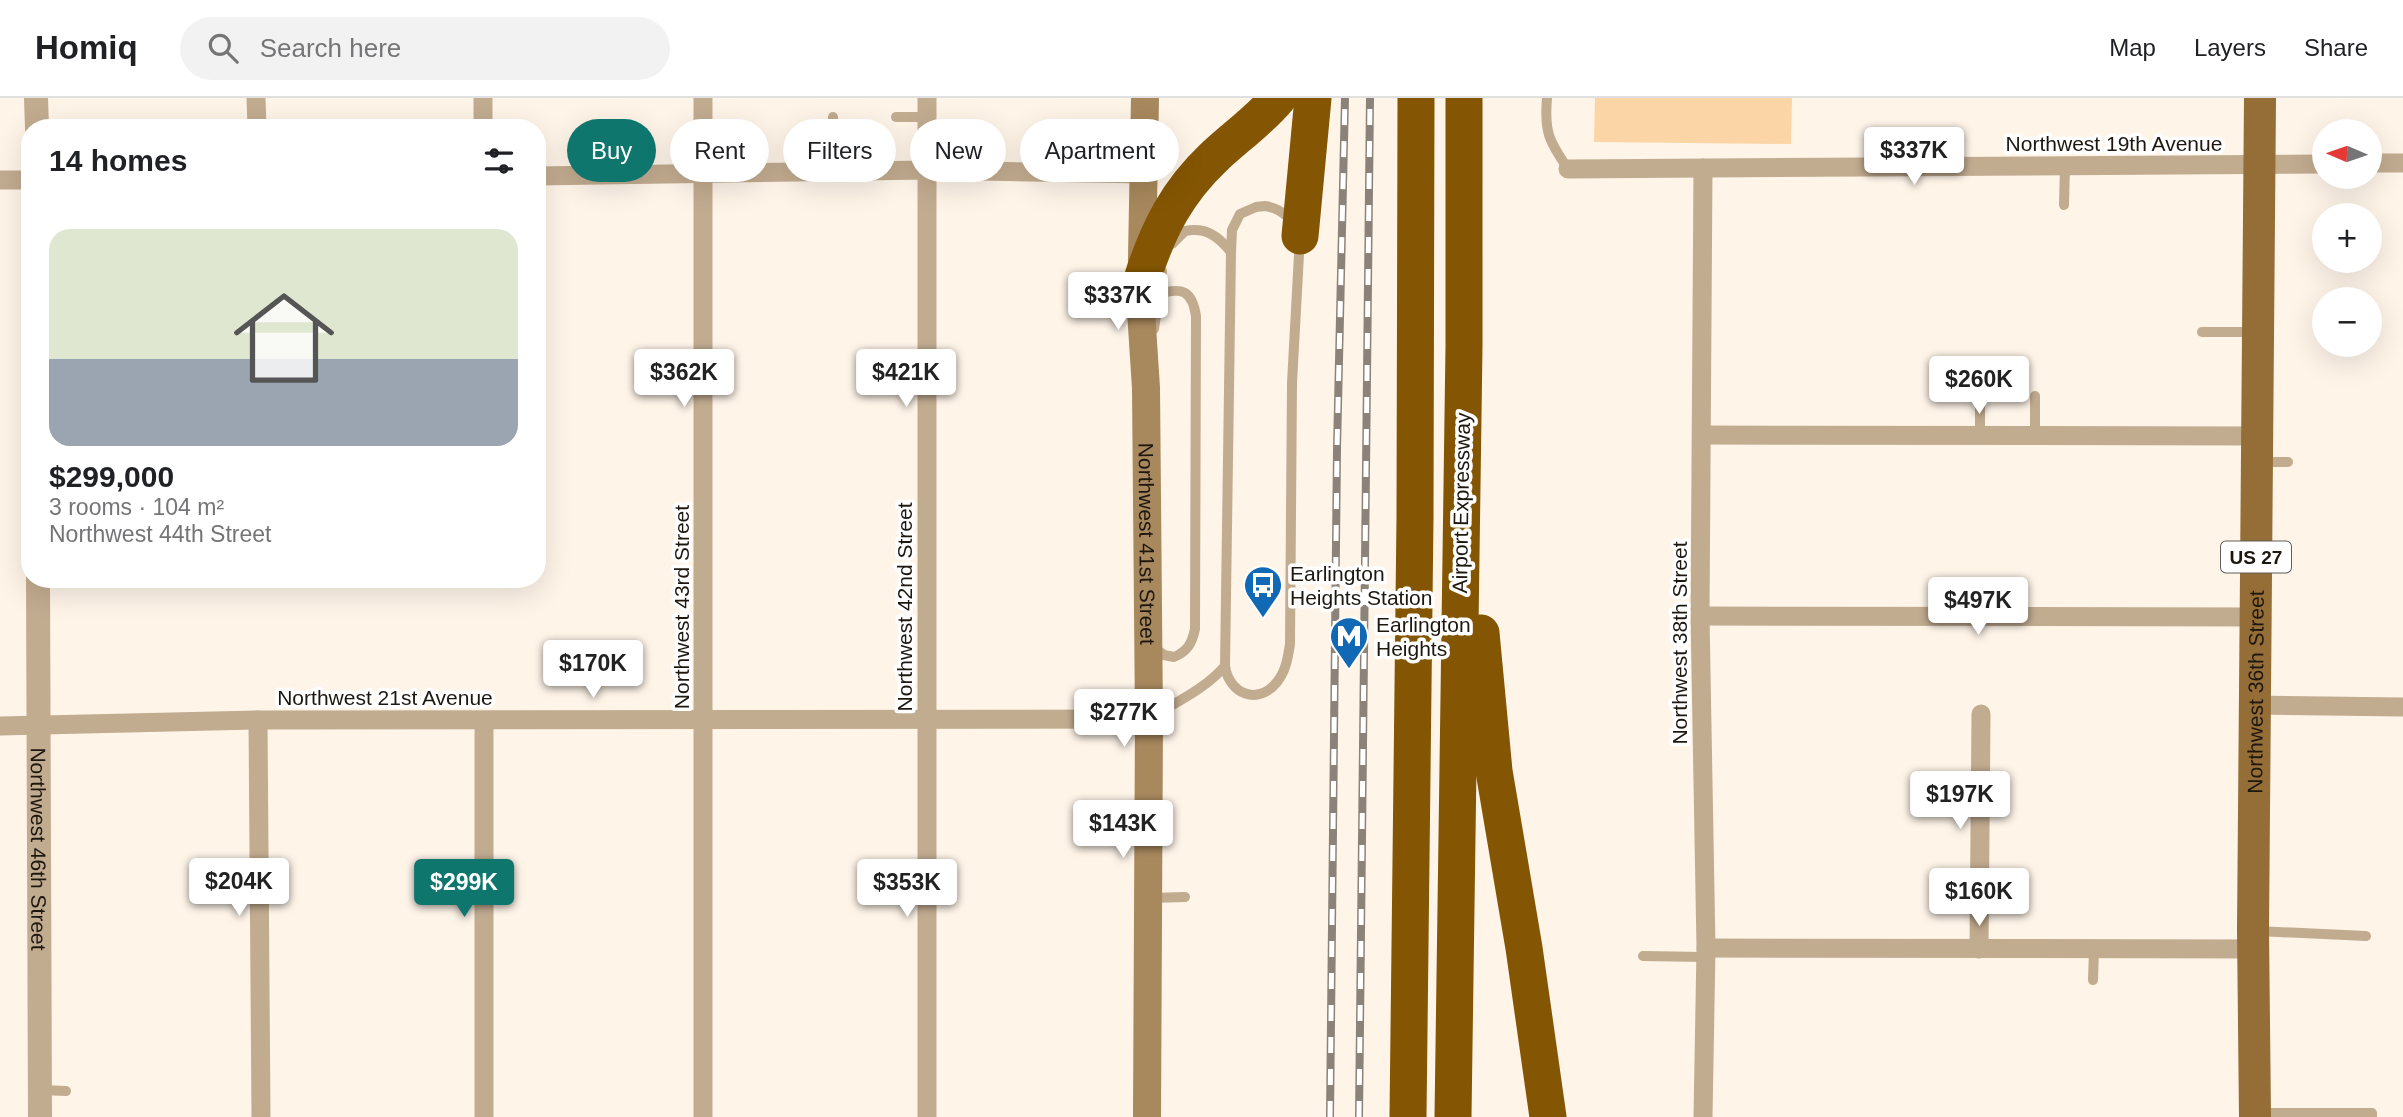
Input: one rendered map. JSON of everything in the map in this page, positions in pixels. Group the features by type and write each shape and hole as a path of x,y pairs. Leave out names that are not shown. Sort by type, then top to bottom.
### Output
{"highway":[{"path":"1158,271 1162,223 1174,203 1212,159 1278,98"},
{"path":"1300,236 1312,98"},
{"path":"1408,1117 1415,517 1416,98"},
{"name":"Airport Expressway","path":"1453,1117 1464,346 1464,98"},
{"path":"1464,346 1483,676 1494,771 1524,948 1548,1117"}],"main road":[{"name":"Northwest 41st Street","path":"1145,98 1145,119"},
{"name":"Northwest 36th Street","path":"2255,1115 2254,705 2260,98"},
{"name":"Northwest 41st Street","path":"1145,182 1158,271 1141,311 1146,388 1149,719 1147,1117"}],"street":[{"path":"36,98 37,119"},
{"path":"257,98 257,119"},
{"path":"483,98 483,119"},
{"name":"Northwest 43rd Street","path":"703,98 703,119"},
{"path":"2382,163 2403,163"},
{"name":"Northwest 19th Avenue","path":"1568,169 2312,164"},
{"name":"Northwest 38th Street","path":"1703,168 1700,616 1705,953 1703,1117"},
{"path":"546,176 670,174"},
{"path":"0,180 21,180"},
{"name":"Northwest 43rd Street","path":"703,1117 704,182"},
{"name":"Northwest 42nd Street","path":"927,182 927,1117"},
{"path":"1702,435 2035,436 2256,449"},
{"name":"Northwest 46th Street","path":"38,588 40,1117"},
{"path":"1700,616 2255,617"},
{"path":"2254,705 2403,707"},
{"path":"1979,948 1981,714"},
{"path":"258,719 261,1117"},
{"name":"Northwest 21st Avenue","path":"0,726 258,719 1149,719"},
{"path":"484,721 484,1117"},
{"path":"1705,953 1979,948 2094,950 2253,940"}],"lane":[{"path":"1547,98 1545,123 1555,149 1568,169"},
{"path":"896,117 927,107"},
{"path":"2064,166 2064,205"},
{"path":"1255,206 1274,208 1284,213 1293,222 1300,236 1293,383 1290,644 1279,679 1270,689 1254,695 1237,690 1227,677 1225,666 1231,252 1235,221 1240,214 1255,206"},
{"path":"1148,642 1164,655 1174,657 1188,648 1195,629 1196,316 1191,298 1185,292 1170,290 1158,271 1177,236 1194,229 1214,234 1231,252"},
{"path":"2202,332 2257,332"},
{"path":"2035,396 2035,436"},
{"path":"1980,407 1980,436"},
{"path":"2256,449 2288,462"},
{"path":"1149,719 1199,690 1225,666"},
{"path":"1147,898 1185,897"},
{"path":"2253,940 2366,936"},
{"path":"2094,950 2094,980"},
{"path":"1643,956 1705,953"},
{"path":"40,1090 66,1091"},
{"path":"2255,1115 2372,1114 2372,1117"}],"shaded area":[{"path":"1595,98 1792,98 1791,144 1594,142"}],"railway":[{"path":"1330,1117 1337,449 1345,98"},
{"path":"1359,1117 1370,98"}],"place":[{"name":"Earlington Heights Station","path":"1263,619"},
{"name":"Earlington Heights","path":"1349,670"}]}
